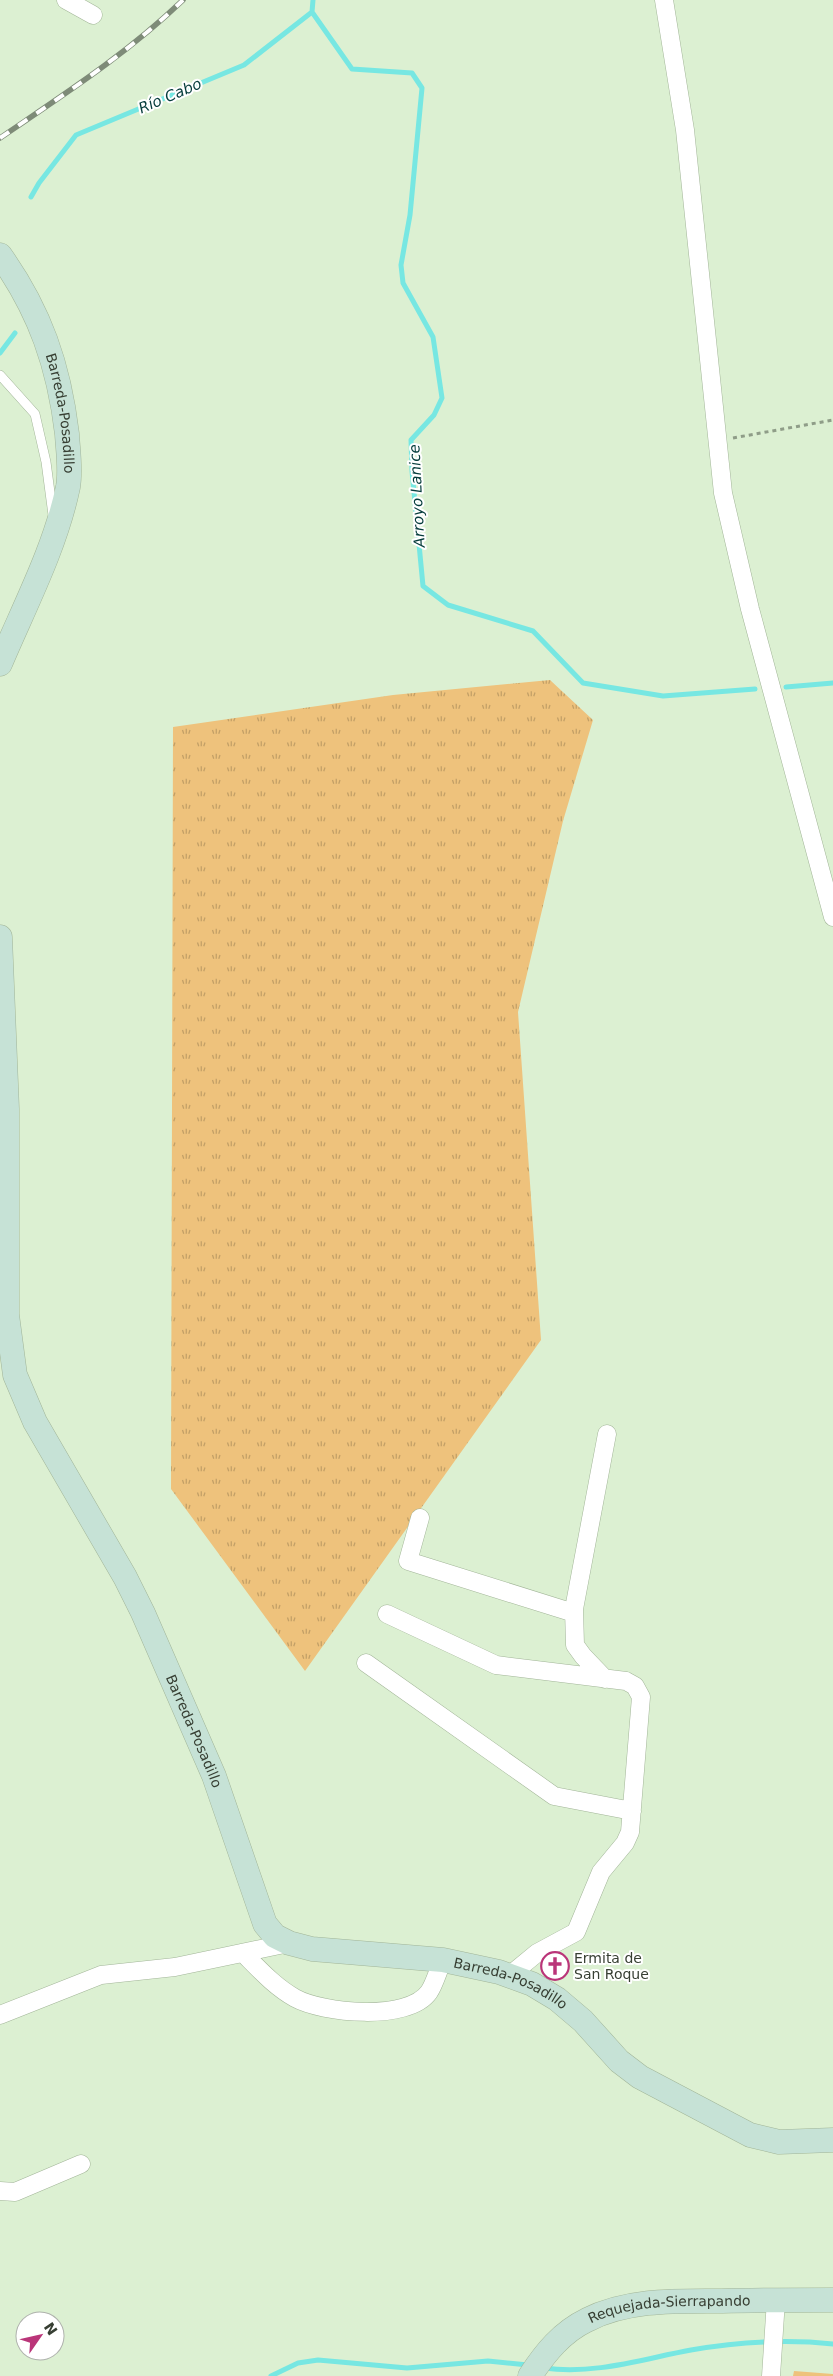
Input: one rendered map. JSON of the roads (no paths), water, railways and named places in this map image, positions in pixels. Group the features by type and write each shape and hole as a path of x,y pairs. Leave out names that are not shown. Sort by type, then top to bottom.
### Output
{"street":[{"path":"66,0 93,14"},
{"path":"664,0 685,130 723,493 750,609 833,917"},
{"name":"Barreda-Posadillo","path":"0,255 21,284 40,323 56,368 64,409 69,458 68,485 56,533 0,664"},
{"name":"Barreda-Posadillo","path":"0,937 7,1109 7,1315 15,1375 35,1422 125,1577 143,1613 214,1776 265,1924 275,1936 289,1943 312,1949 442,1960 509,1976 532,1984 558,1999 583,2021 619,2061 640,2077 750,2135 779,2142 833,2140"},
{"path":"605,1679 583,1656 576,1645 574,1612 607,1434"},
{"path":"420,1518 408,1562 574,1612"},
{"path":"387,1614 496,1665 626,1681 635,1686 641,1697 630,1832 625,1843 601,1872 576,1932 537,1953 509,1976"},
{"path":"366,1663 554,1796 632,1811"},
{"path":"0,2015 101,1975 175,1967 289,1943"},
{"path":"243,1953 274,1983 294,1997 310,2005 342,2012 392,2010 412,2004 428,1993 442,1960"},
{"path":"0,2191 15,2192 80,2164"},
{"path":"771,2376 776,2300"},
{"name":"Requejada-Sierrapando","path":"532,2373 553,2344 587,2320 628,2306 684,2301 833,2300"}],"lane":[{"path":"1,376 35,414 46,462 56,533"}],"waterway":[{"name":"Río Cabo","path":"312,12 313,0"},
{"name":"Arroyo Lanice","path":"312,12 352,69 412,73 422,88 410,215 401,265 403,283 433,337 442,398 434,415 411,440 412,471 423,586 448,605 533,631 583,683 663,696 755,689"},
{"name":"Río Cabo","path":"31,197 39,183 76,135 244,65 312,12"},
{"name":"Río Cabo","path":"0,353 15,333"},
{"name":"Arroyo Lanice","path":"786,687 833,683"},
{"path":"544,2368 563,2370 600,2368 691,2350 744,2343 798,2342 833,2344"},
{"path":"271,2376 298,2363 318,2360 407,2368 488,2361 528,2365"}],"railway":[{"path":"0,138 117,56 162,20 183,0"}],"place":[{"name":"Ermita de San Roque","path":"555,1966"}]}
